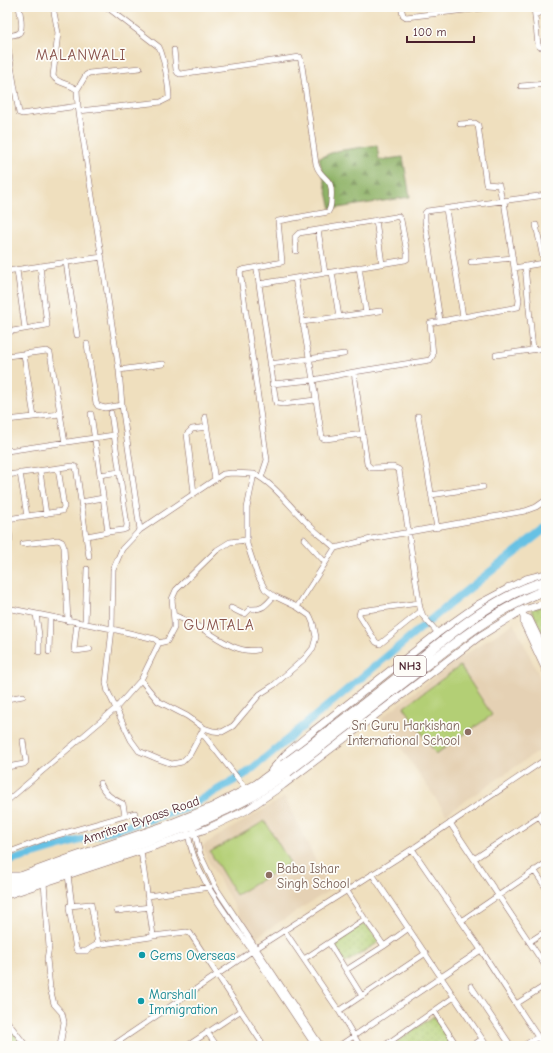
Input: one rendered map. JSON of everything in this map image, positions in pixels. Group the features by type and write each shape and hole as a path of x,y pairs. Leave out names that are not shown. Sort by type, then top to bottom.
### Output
{"highway":[{"name":"NH3","path":"285,768 324,735 462,626 504,599 546,581"},
{"path":"509,588 523,614"},
{"name":"NH3","path":"267,782 464,636 502,611 524,599 546,590"},
{"name":"Amritsar Bypass Road","path":"28,882 190,826 240,803 267,782"},
{"name":"Amritsar Bypass Road","path":"190,826 212,808 244,787 267,782"},
{"name":"NH3","path":"9,886 28,882"}],"street":[{"path":"7,37 10,35 19,34 22,30 19,7"},
{"path":"53,7 58,33 53,78 73,86 77,90"},
{"path":"7,42 19,113 22,114 162,102 169,98 162,56 159,47 107,7"},
{"path":"401,7 403,15 406,17 491,7"},
{"path":"534,7 538,45 540,48 546,47"},
{"path":"535,14 546,12"},
{"path":"174,50 176,70 178,73 295,57 301,58 316,164 318,172 328,180 331,187 330,208 328,212 278,221 282,262 240,271 267,460 261,478"},
{"path":"140,68 88,73 77,90 89,183 119,370 122,405 140,530"},
{"path":"520,86 546,84"},
{"path":"272,384 313,380 427,361 430,360 433,354 430,324 432,322 518,307 520,300 499,185 486,184 478,125 475,123 460,124"},
{"path":"440,320 425,216 427,211 546,195"},
{"path":"446,208 463,317"},
{"path":"259,284 407,259 400,218 395,216 299,233 296,235 296,251"},
{"path":"376,220 382,264"},
{"path":"536,225 546,272"},
{"path":"318,230 325,273"},
{"path":"7,272 102,257"},
{"path":"471,262 513,258"},
{"path":"66,262 77,335"},
{"path":"514,268 544,263"},
{"path":"7,313 8,331 46,326 48,324 40,266"},
{"path":"525,266 533,350"},
{"path":"359,267 366,313"},
{"path":"17,270 25,329"},
{"path":"257,270 272,384 277,404 316,400"},
{"path":"332,272 339,317"},
{"path":"295,278 322,438 326,439 362,434"},
{"path":"302,322 380,311"},
{"path":"87,344 98,406 105,408 122,405"},
{"path":"496,355 546,348"},
{"path":"7,356 47,351 50,353 65,443"},
{"path":"270,364 344,354"},
{"path":"24,355 34,417"},
{"path":"119,370 163,364"},
{"path":"354,372 366,462 369,467 396,468 399,470 410,533 419,603 422,614 438,633"},
{"path":"86,536 123,530 127,527 111,413"},
{"path":"7,420 60,414"},
{"path":"91,414 108,532"},
{"path":"418,416 437,528"},
{"path":"205,417 215,480"},
{"path":"194,493 187,434 192,429 207,427"},
{"path":"7,451 114,436"},
{"path":"7,475 73,466 76,467 89,558"},
{"path":"8,519 61,512 64,508 58,468"},
{"path":"40,471 46,514"},
{"path":"100,475 119,472"},
{"path":"203,730 188,758 179,763 172,764 136,748 115,710 106,688 112,629 113,570 122,549 140,530 226,473 254,474 261,478 274,489 316,532 335,548"},
{"path":"20,474 27,516"},
{"path":"203,730 222,732 233,726 260,694 274,685 310,652 313,648 316,637 310,616 297,606 274,596 261,582 246,540 246,508 254,474"},
{"path":"432,495 483,487"},
{"path":"81,502 103,498"},
{"path":"297,606 335,548 371,539 525,511 536,508 546,500"},
{"path":"7,515 10,540"},
{"path":"304,539 325,562"},
{"path":"23,544 58,540 62,542 64,546 68,621"},
{"path":"159,643 167,641 174,628 172,599 176,590 217,550 230,542 246,540"},
{"path":"85,624 87,569"},
{"path":"267,782 286,754 438,633 479,604 526,579 546,574"},
{"path":"231,608 244,614 250,609 260,609 274,596"},
{"path":"7,876 28,882 44,883 141,851 190,826 225,821 263,799 480,636 546,602"},
{"path":"419,603 360,611 359,615 376,642 380,644 422,614"},
{"path":"7,608 112,629 155,639 159,643"},
{"path":"36,614 39,652"},
{"path":"523,614 529,619 546,654"},
{"path":"523,614 524,623 546,670"},
{"path":"174,616 191,622 243,651 257,650"},
{"path":"49,652 50,617"},
{"path":"77,622 74,650 90,649"},
{"path":"7,801 115,710 142,680 159,643"},
{"path":"142,680 148,691 158,700 186,716 203,730 244,787"},
{"path":"7,699 23,696"},
{"path":"7,766 25,763 26,759 23,740"},
{"path":"113,1046 218,976 255,949 347,891 546,759"},
{"path":"100,783 102,789 109,796 123,804 125,816"},
{"path":"474,859 546,810"},
{"path":"7,853 47,838 81,830 135,813"},
{"path":"539,816 546,827"},
{"path":"450,823 546,967"},
{"path":"190,826 200,854 215,886 315,1046"},
{"path":"190,826 195,861 209,888 255,949 322,1046"},
{"path":"412,848 544,1046"},
{"path":"141,851 154,931 152,936"},
{"path":"461,920 546,863"},
{"path":"534,870 546,888"},
{"path":"372,874 487,1046"},
{"path":"68,875 72,906"},
{"path":"7,895 28,882"},
{"path":"44,883 49,947 46,959 50,988 54,1004 62,1013 64,1022 60,1046"},
{"path":"148,896 215,886"},
{"path":"347,891 384,946"},
{"path":"98,944 91,904 70,906 68,908 76,950 79,951 86,950 98,944 152,936 186,932 190,933 264,1046"},
{"path":"117,911 150,907"},
{"path":"304,959 365,919"},
{"path":"346,970 409,928"},
{"path":"284,930 339,1011 360,1046"},
{"path":"529,942 546,931"},
{"path":"329,943 362,996"},
{"path":"339,1046 481,950"},
{"path":"339,1011 426,953"},
{"path":"516,1004 546,985"},
{"path":"471,986 511,1046"},
{"path":"387,1045 454,997"},
{"path":"187,1046 240,1010"},
{"path":"434,1011 457,1046"},
{"path":"7,1021 26,1046"},
{"path":"207,1032 216,1046"},
{"path":"523,1046 538,1037"},
{"path":"472,1046 482,1039"}],"shaded area":[{"name":"Sri Guru Harkishan International School","path":"514,623 546,690 546,746 446,814 381,718 457,660"},
{"name":"Baba Ishar Singh School","path":"285,797 330,890 253,939 207,859 203,845"}],"green space":[{"path":"377,145 379,160 403,157 410,197 331,209 319,158 336,151"},
{"path":"546,606 546,641 531,609"},
{"path":"460,666 492,715 436,754 404,707"},
{"path":"265,821 290,863 236,895 210,852"},
{"path":"365,923 379,942 345,963 333,943"},
{"path":"434,1016 453,1046 397,1046 395,1043"},
{"path":"7,1023 24,1046 7,1046"}],"waterway":[{"path":"7,862 184,809 247,773 452,602 546,528"}],"place":[{"name":"Sri Guru Harkishan International School","path":"468,732"},
{"name":"Baba Ishar Singh School","path":"269,875"},
{"name":"Gems Overseas","path":"142,955"},
{"name":"Marshall Immigration","path":"141,1001"}],"district":[{"name":"MALANWALI","path":"81,55"},
{"name":"GUMTALA","path":"219,625"}]}
